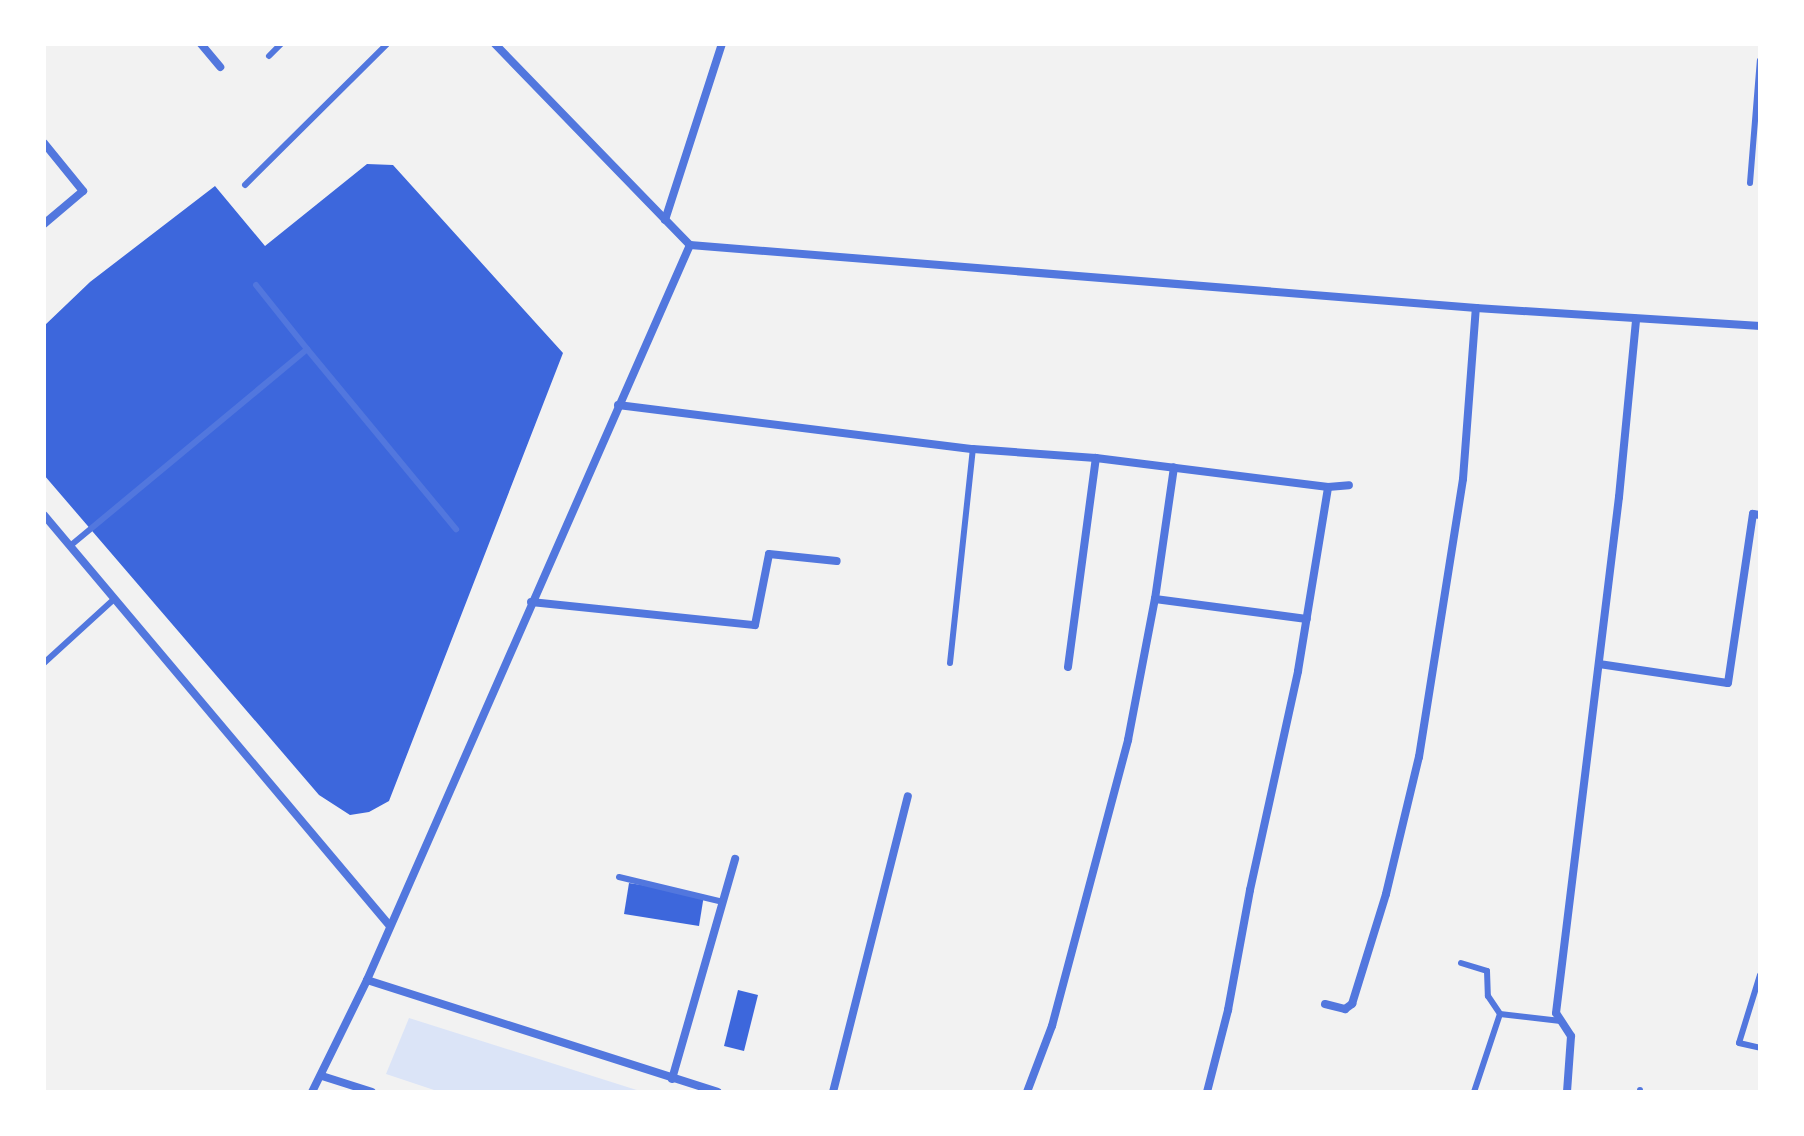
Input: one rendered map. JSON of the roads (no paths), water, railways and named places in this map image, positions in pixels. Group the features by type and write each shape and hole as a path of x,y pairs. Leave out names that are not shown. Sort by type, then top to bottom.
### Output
{"street":[{"path":"201,44 220,67"},
{"path":"495,44 690,245 1476,308 1760,326"},
{"path":"665,220 722,44"},
{"path":"44,143 83,191 44,224"},
{"path":"312,1092 367,980 690,245"},
{"path":"1325,1004 1345,1009 1352,1004 1386,894 1419,757 1463,479 1476,308"},
{"path":"1567,1092 1571,1036 1556,1013 1619,497 1636,319"},
{"path":"618,405 973,449 1096,458 1328,487 1349,485"},
{"path":"1068,667 1096,458"},
{"path":"1027,1092 1052,1026 1124,754 1155,599 1174,467"},
{"path":"1207,1092 1228,1010 1307,619 1328,487"},
{"path":"1599,664 1728,683 1753,514 1760,515"},
{"path":"44,515 390,926"},
{"path":"531,602 755,625 769,554 837,561"},
{"path":"1155,599 1307,619"},
{"path":"833,1092 908,796"},
{"path":"672,1079 735,859"},
{"path":"367,980 718,1092"},
{"path":"322,1076 372,1092"}],"lane":[{"path":"269,56 281,44"},
{"path":"245,185 387,44"},
{"path":"1750,183 1760,60"},
{"path":"256,285 456,529"},
{"path":"70,546 307,349"},
{"path":"950,663 973,449"},
{"path":"44,663 114,599"},
{"path":"619,877 723,902"},
{"path":"1461,963 1487,971 1488,996 1500,1014 1561,1021"},
{"path":"1760,975 1739,1043 1760,1048"},
{"path":"1474,1092 1500,1014"}]}
